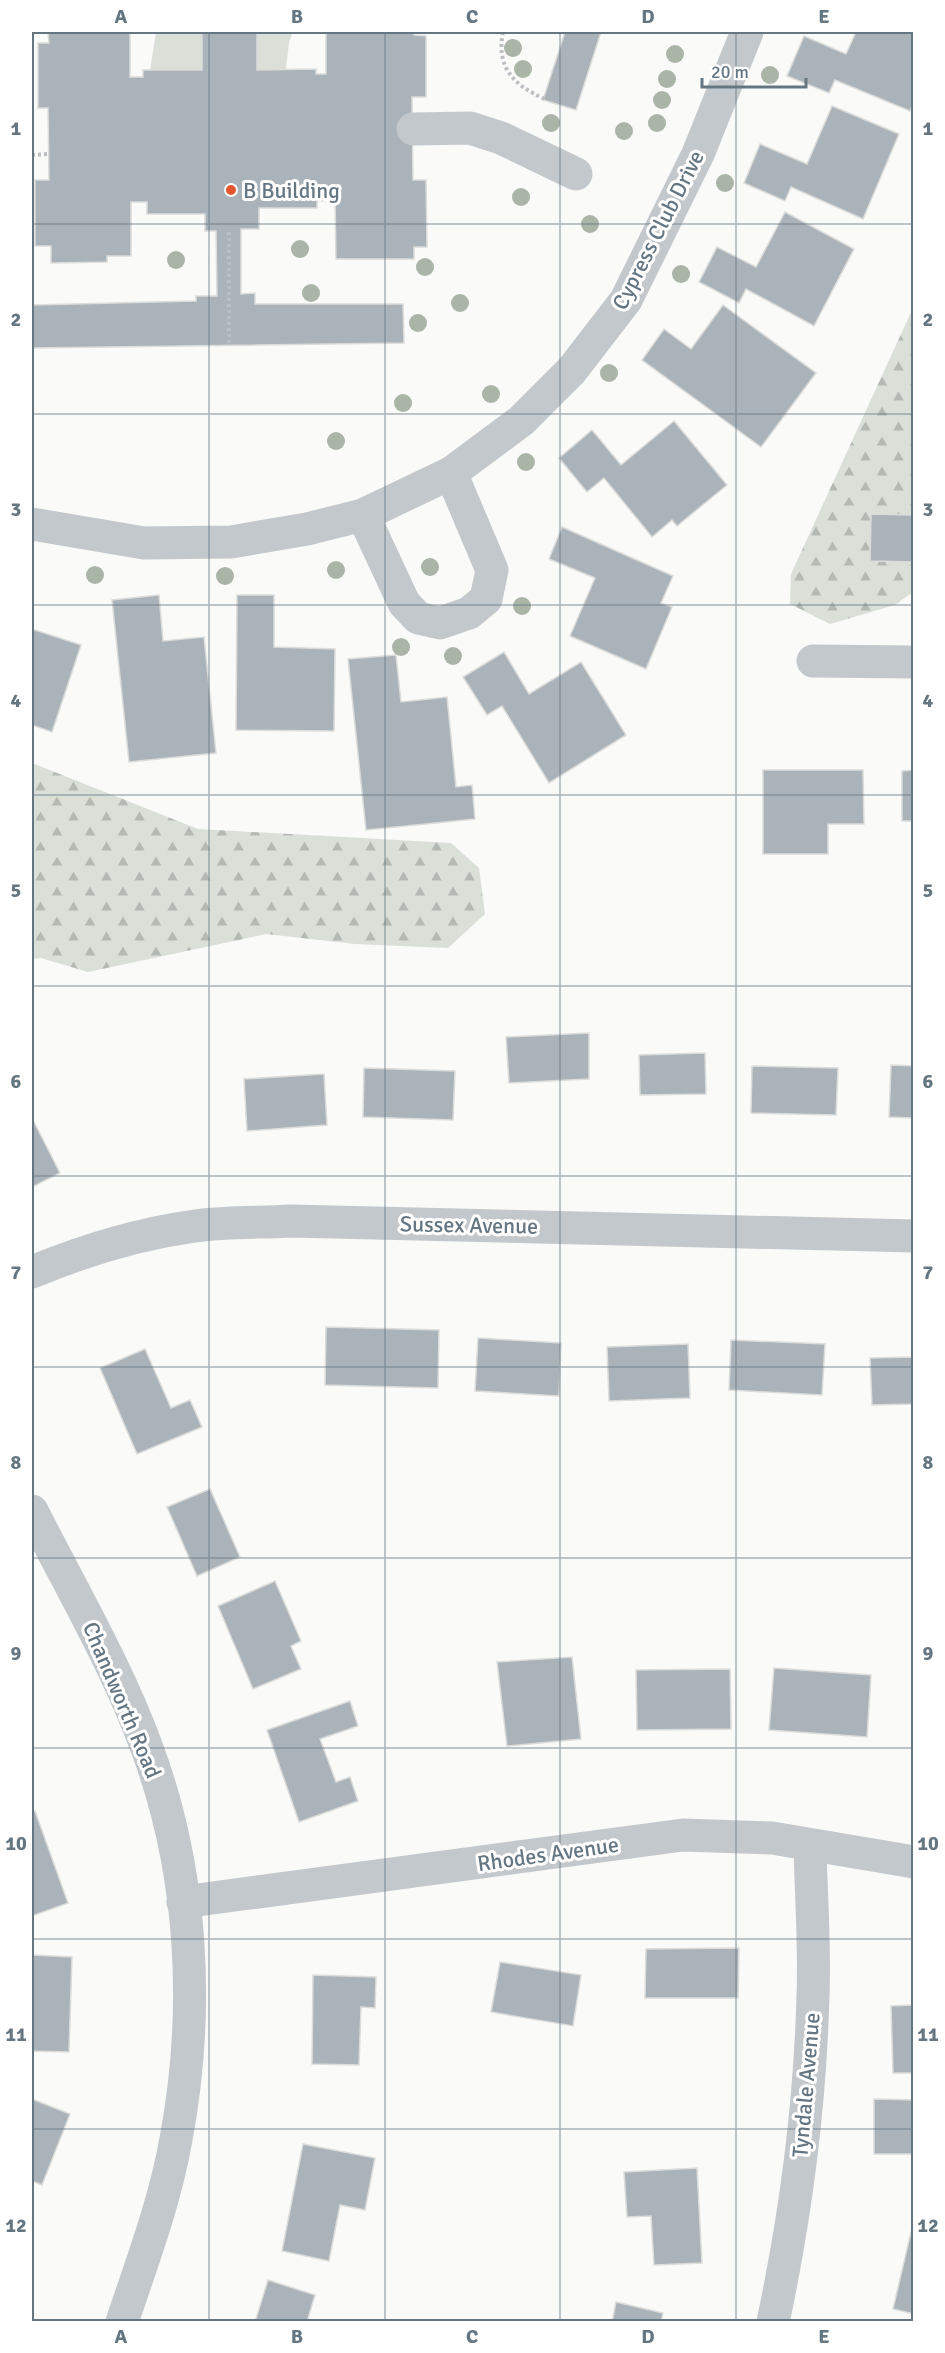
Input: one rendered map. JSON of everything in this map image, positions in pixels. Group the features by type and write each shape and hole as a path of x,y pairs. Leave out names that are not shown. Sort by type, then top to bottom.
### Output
{"street":[{"name":"Cypress Club Drive","path":"32,524 144,543 231,542 307,529 363,515 452,473 521,421 572,370 626,300 698,154 747,32"},
{"path":"413,129 470,128 501,138 576,174"},
{"path":"363,515 404,603 418,618 440,623 469,613 486,599 492,570 452,473"},
{"path":"813,661 914,662"},
{"name":"Sussex Avenue","path":"32,1272 82,1251 144,1234 197,1225 291,1221 914,1236"},
{"name":"Chandworth Road","path":"32,1511 115,1672 148,1751 164,1805 183,1902 190,2000 186,2077 176,2140 162,2203 123,2322"},
{"name":"Rhodes Avenue","path":"183,1902 683,1835 772,1838 914,1862"},
{"name":"Tyndale Avenue","path":"773,2322 795,2202 806,2119 813,1995 810,1846"}],"path":[{"path":"503,32 500,48 502,63 513,79 527,91 545,99"},
{"path":"32,155 49,154"},
{"path":"229,229 229,343"}],"green space":[{"path":"156,32 202,32 202,70 150,70"},
{"path":"257,32 293,32 289,42 286,69 257,70"},
{"path":"913,308 913,592 895,605 830,624 790,604 791,574"},
{"path":"32,763 198,829 451,843 479,868 485,914 448,948 355,944 266,934 88,972 41,958 32,959"}],"building":[{"name":"B Building","path":"48,32 130,32 130,77 143,77 143,70 202,70 202,32 257,32 257,70 316,69 316,74 326,74 326,32 414,32 414,35 426,36 426,97 412,97 413,180 426,180 427,247 414,247 414,259 336,259 335,200 317,201 317,208 259,208 259,229 241,229 241,294 255,293 255,304 403,304 404,343 32,348 32,305 196,301 196,296 217,296 216,231 205,231 205,214 147,214 147,202 131,202 131,256 107,256 107,262 51,263 51,246 35,246 35,180 49,180 48,108 38,108 38,43 49,43"},
{"path":"565,32 601,32 576,110 543,100"},
{"path":"856,32 914,32 914,101 910,111 835,80 829,93 787,76 804,36 846,54"},
{"path":"832,106 899,134 863,219 791,187 785,201 744,183 760,144 807,164"},
{"path":"785,212 854,249 814,326 746,289 739,303 699,282 717,247 756,267"},
{"path":"723,305 816,373 761,447 642,360 664,329 691,349"},
{"path":"674,421 727,485 677,526 672,520 652,537 604,478 587,492 559,458 592,430 621,465"},
{"path":"871,514 914,515 914,562 870,561"},
{"path":"562,527 673,576 661,603 672,607 646,669 570,636 595,578 549,559"},
{"path":"159,595 163,641 204,637 216,753 129,762 112,600"},
{"path":"237,595 274,595 274,647 335,649 334,731 236,730"},
{"path":"32,629 81,645 52,732 32,725"},
{"path":"504,652 529,694 581,662 626,735 549,783 502,706 487,715 463,677"},
{"path":"396,655 401,702 447,697 456,787 472,785 475,819 366,830 348,659"},
{"path":"763,770 863,770 864,824 828,824 828,854 763,854"},
{"path":"914,770 914,821 902,821 902,771"},
{"path":"589,1033 589,1079 509,1083 506,1037"},
{"path":"705,1053 706,1094 640,1095 639,1055"},
{"path":"891,1065 914,1066 914,1118 889,1117"},
{"path":"752,1066 838,1068 836,1115 751,1113"},
{"path":"364,1068 455,1071 453,1120 363,1117"},
{"path":"324,1074 327,1125 247,1131 244,1079"},
{"path":"32,1118 60,1173 32,1187"},
{"path":"326,1327 439,1330 438,1388 325,1385"},
{"path":"478,1338 561,1343 559,1396 475,1391"},
{"path":"731,1340 825,1344 822,1395 729,1390"},
{"path":"688,1344 690,1398 609,1401 607,1347"},
{"path":"145,1349 171,1408 190,1400 202,1427 137,1454 100,1368"},
{"path":"914,1357 914,1404 872,1405 870,1358"},
{"path":"210,1489 240,1557 197,1576 167,1507"},
{"path":"275,1581 301,1641 291,1646 301,1669 253,1689 218,1606"},
{"path":"572,1657 581,1739 507,1746 497,1662"},
{"path":"774,1668 871,1675 867,1737 769,1730"},
{"path":"730,1669 731,1729 637,1730 636,1670"},
{"path":"350,1701 358,1726 320,1739 336,1782 350,1777 358,1801 299,1822 267,1730"},
{"path":"35,1811 68,1903 32,1916 32,1812"},
{"path":"739,1948 738,1998 645,1998 646,1949"},
{"path":"32,1955 72,1957 69,2052 32,2051"},
{"path":"500,1962 581,1975 573,2026 491,2012"},
{"path":"313,1975 376,1977 375,2008 361,2007 359,2065 312,2064"},
{"path":"914,2005 914,2073 893,2073 891,2006"},
{"path":"32,2099 70,2114 42,2185 32,2181"},
{"path":"874,2099 914,2100 914,2154 874,2154"},
{"path":"303,2144 375,2158 365,2210 340,2205 329,2261 282,2251"},
{"path":"697,2168 702,2263 654,2265 651,2216 627,2217 624,2172"},
{"path":"911,2232 914,2232 914,2314 893,2309"},
{"path":"268,2280 315,2295 307,2322 255,2322"},
{"path":"616,2302 663,2313 661,2322 612,2322"}],"place":[{"name":"B Building","path":"231,190"}]}
